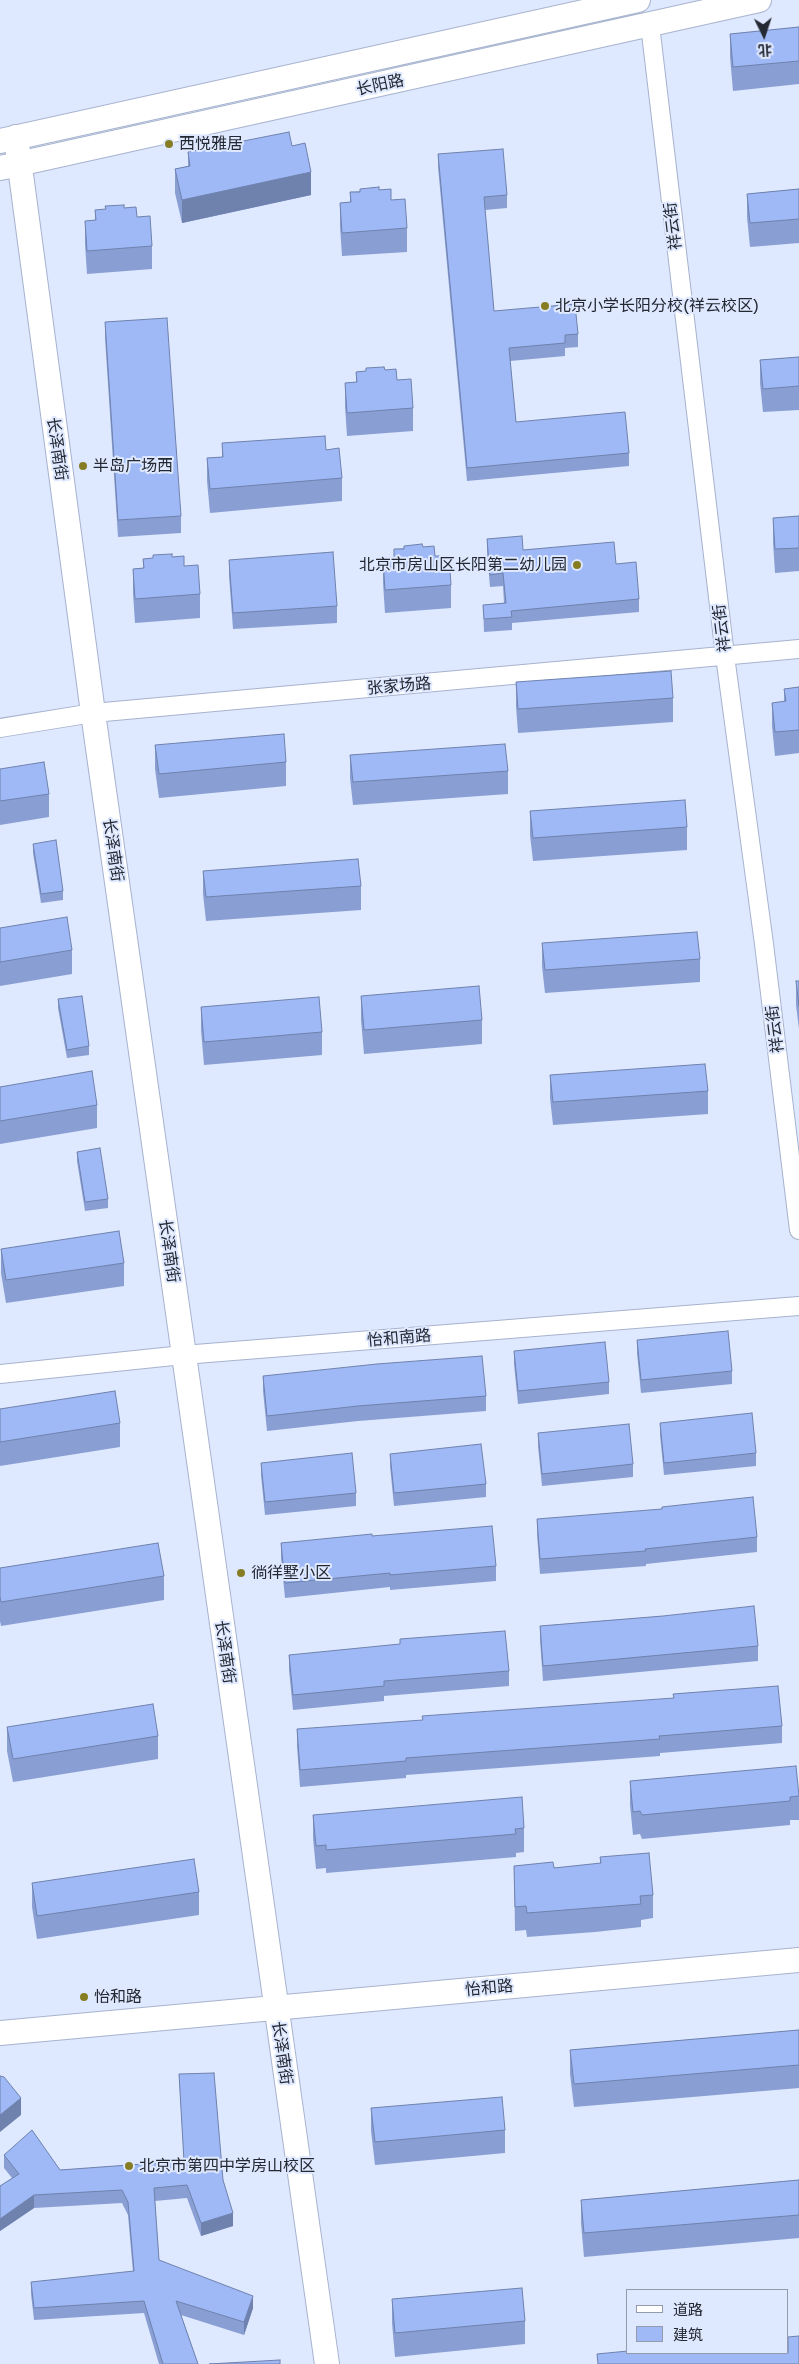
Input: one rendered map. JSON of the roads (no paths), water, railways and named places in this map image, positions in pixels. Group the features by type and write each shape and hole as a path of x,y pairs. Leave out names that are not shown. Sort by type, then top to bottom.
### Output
{"street":[{"name":"长阳路","path":"8,139 638,0"},
{"name":"长阳路","path":"10,166 759,0"},
{"name":"祥云街","path":"650,25 725,656 764,944 799,1230"},
{"name":"长泽南街","path":"8,139 10,166 94,713 183,1355 327,2364"},
{"name":"张家场路","path":"0,728 94,713 799,649"},
{"name":"怡和南路","path":"0,1374 183,1355 799,1306"},
{"name":"怡和路","path":"0,2033 799,1960"}],"place":[{"name":"西悦雅居","path":"169,144"},
{"name":"北京小学长阳分校(祥云校区)","path":"545,306"},
{"name":"半岛广场西","path":"83,466"},
{"name":"北京市房山区长阳第二幼儿园","path":"577,565"},
{"name":"徜徉墅小区","path":"241,1573"},
{"name":"怡和路","path":"84,1997"},
{"name":"北京市第四中学房山校区","path":"129,2166"}]}
